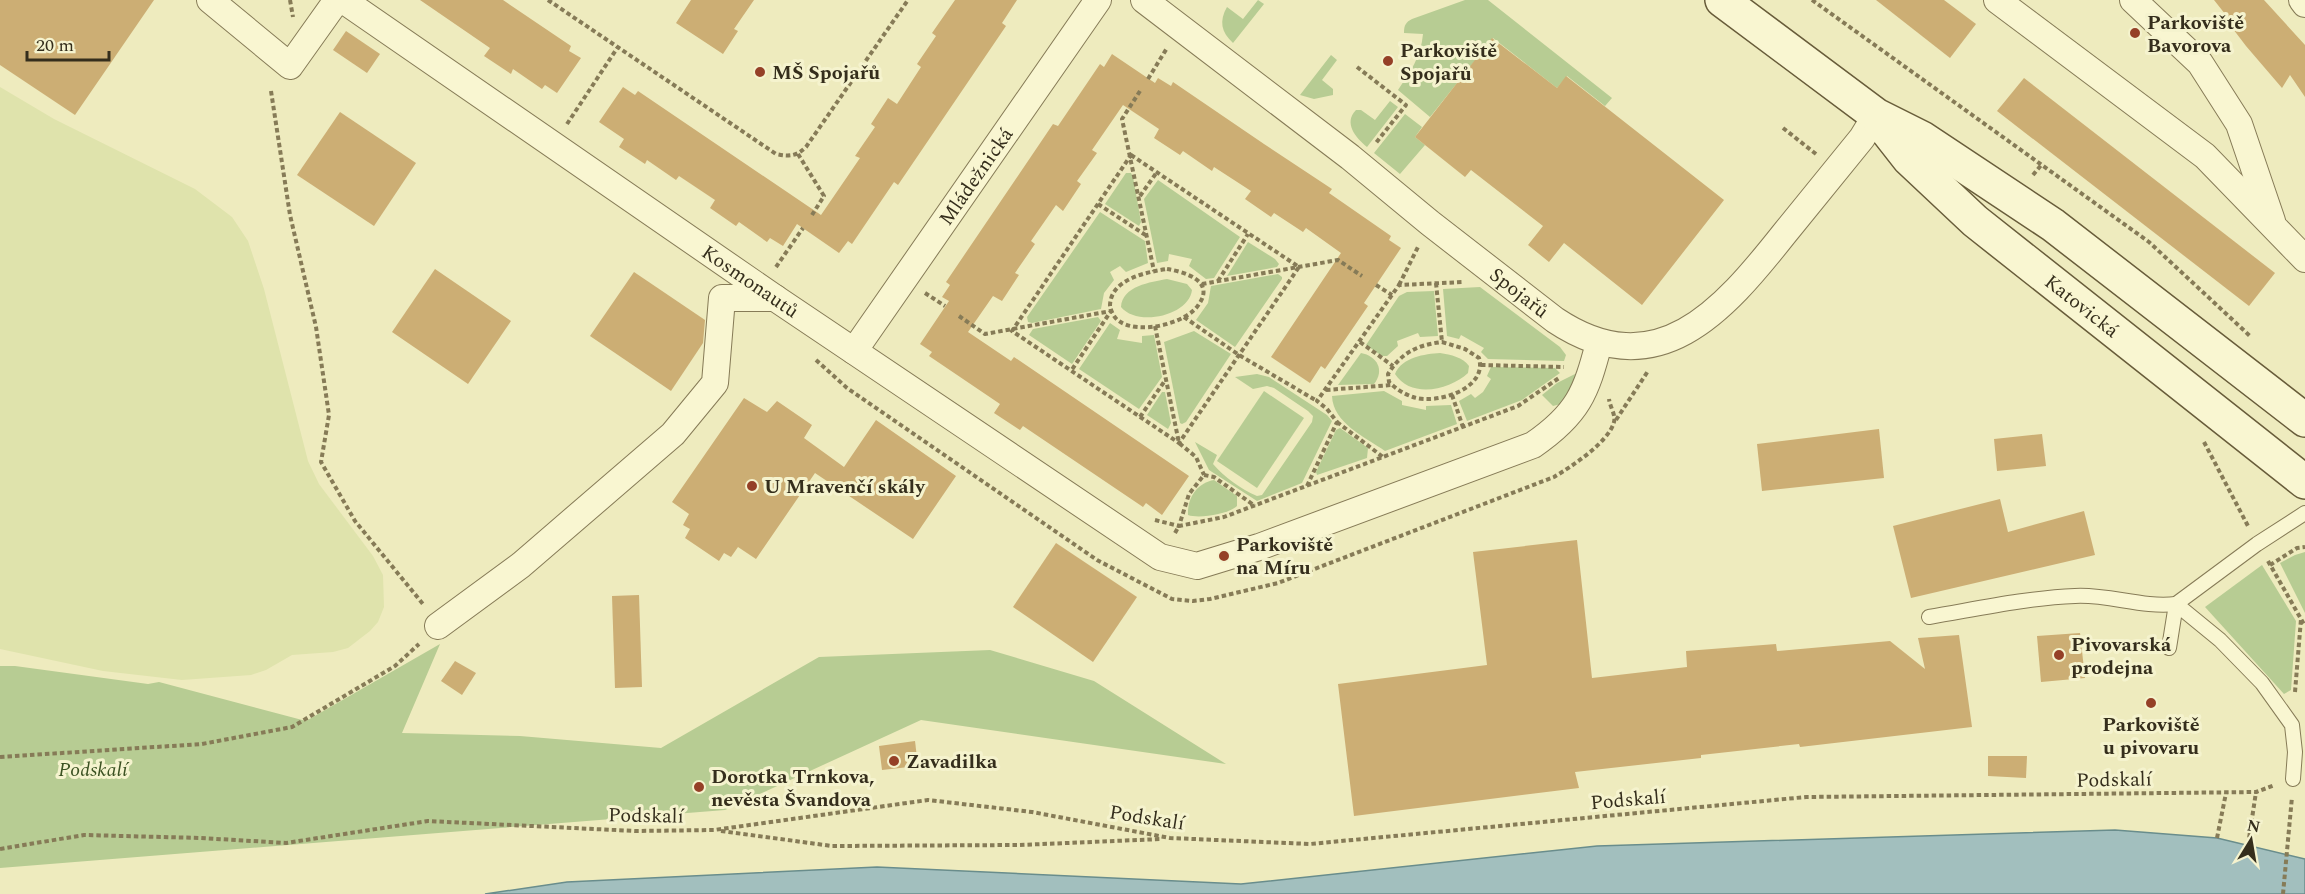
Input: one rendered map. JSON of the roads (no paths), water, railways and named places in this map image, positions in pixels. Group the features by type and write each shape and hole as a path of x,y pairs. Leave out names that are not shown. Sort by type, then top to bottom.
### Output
{"main road":[{"name":"Katovická","path":"1722,0 1876,116 1922,138 2053,225 2305,420"},
{"name":"Katovická","path":"1876,116 1909,159 1975,221 2305,482"}],"street":[{"path":"210,0 290,66 337,0"},
{"name":"Kosmonautů","path":"343,0 775,298 1160,557 1197,566 1259,547 1533,445 1560,424 1577,405 1591,375 1599,343"},
{"name":"Mládežnická","path":"854,351 1098,0"},
{"name":"Spojařů","path":"1144,0 1359,164 1430,223 1555,320 1576,334 1599,343 1632,346 1664,341 1692,327 1717,309 1748,279 1862,138 1876,116"},
{"path":"1997,0 2205,156 2305,259"},
{"path":"2133,0 2200,63 2239,124 2274,227"},
{"path":"2302,0 2305,4"},
{"path":"438,626 521,565 673,434 715,383 722,298 775,298"}],"lane":[{"path":"1929,617 2076,596 2115,597 2160,606 2176,604 2257,544 2305,513"},
{"path":"2169,648 2176,604"},
{"path":"2176,604 2220,640 2262,682 2292,725 2295,752 2293,779"}],"water":[{"path":"2115,830 2217,838 2305,859 2305,894 485,894 567,882 877,867 1241,884 1597,846"}],"place":[{"name":"Parkoviště Bavorova","path":"2135,33"},
{"name":"Parkoviště Spojařů","path":"1388,61"},
{"name":"MŠ Spojařů","path":"760,72"},
{"name":"U Mravenčí skály","path":"752,486"},
{"name":"Parkoviště na Míru","path":"1224,556"},
{"name":"Pivovarská prodejna","path":"2059,655"},
{"name":"Parkoviště u pivovaru","path":"2151,703"},
{"name":"Zavadilka","path":"894,761"},
{"name":"Dorotka Trnkova, nevěsta Švandova","path":"699,787"}],"park label":[{"name":"Podskalí","path":"93,769"}]}
